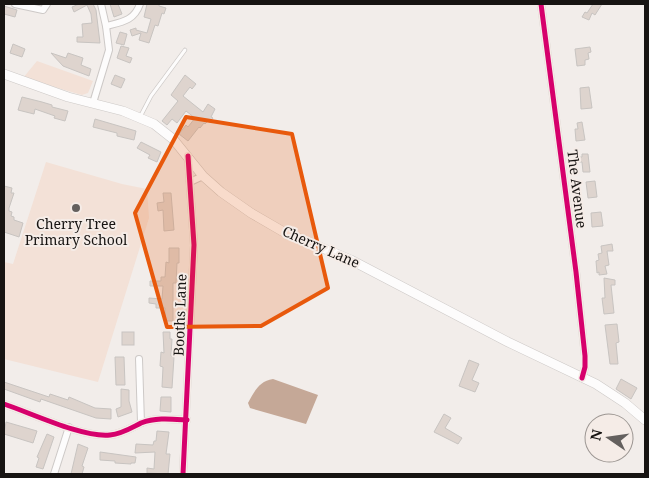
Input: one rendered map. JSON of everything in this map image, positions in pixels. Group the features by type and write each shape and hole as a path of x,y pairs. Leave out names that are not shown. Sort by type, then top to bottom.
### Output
{"main road":[{"name":"Cherry Lane","path":"4,74 52,92 123,111 160,128 173,139 203,176 251,214 282,231 351,260 500,338 596,384 625,403 645,420"}],"street":[{"path":"15,4 43,10 47,4"},
{"path":"93,103 107,60 109,41 101,4"},
{"path":"106,26 129,21 140,4"},
{"name":"The Avenue","path":"541,4 576,272 585,356 582,378"},
{"name":"Booths Lane","path":"183,474 194,245 188,156"},
{"path":"190,182 203,176"},
{"path":"139,359 141,423"},
{"path":"4,404 91,434 111,435 122,433 141,423 161,418 187,420"},
{"path":"54,474 69,427"}],"lane":[{"path":"140,118 151,96 186,50"}],"highlighted area":[{"path":"186,117 292,134 328,288 261,326 167,327 135,213"}],"shaded area":[{"path":"37,61 93,81 88,93 82,95 23,78"},
{"path":"46,162 122,184 147,189 149,218 98,382 4,359 4,262 13,264"},
{"path":"273,379 318,395 306,424 250,408 248,403 252,395 264,382"}],"building":[{"path":"79,4 93,4 96,10 100,43 77,42 77,37 83,37 82,24 92,23 87,5 74,12 72,7"},
{"path":"110,4 118,4 122,14 114,17"},
{"path":"147,4 159,4 159,6 166,8 164,14 162,13 158,26 155,25 149,43 139,40 141,33 132,36 130,30 136,28 136,30 147,33 151,19 144,17"},
{"path":"593,4 602,4 595,15 592,13 589,20 582,17 585,12 587,13"},
{"path":"4,6 17,10 15,17 4,14"},
{"path":"120,32 127,34 124,45 116,43"},
{"path":"13,44 25,49 22,57 10,53"},
{"path":"121,46 129,48 126,56 132,58 130,63 117,58"},
{"path":"590,47 591,52 588,53 589,59 585,60 585,65 577,66 575,49"},
{"path":"51,53 66,58 68,53 83,58 81,65 91,69 89,76 63,66"},
{"path":"115,75 125,79 121,88 111,84"},
{"path":"185,75 196,84 192,89 190,87 183,96 203,112 208,104 215,109 210,122 208,121 199,127 188,141 179,134 195,118 186,111 177,123 172,119 167,125 162,121 178,101 171,95"},
{"path":"589,87 592,108 581,109 580,88"},
{"path":"22,97 68,111 65,121 35,109 34,114 18,110"},
{"path":"95,119 136,131 134,140 117,136 117,133 93,127"},
{"path":"582,122 585,140 576,141 575,129 578,129 577,123"},
{"path":"141,142 161,152 157,162 148,158 150,155 137,148"},
{"path":"582,154 588,154 590,172 583,172 582,162 579,162 578,157 582,157"},
{"path":"595,181 597,197 588,198 586,182"},
{"path":"4,186 12,188 11,193 14,193 9,208 9,211 12,212 11,216 14,217 14,220 23,223 19,237 4,232"},
{"path":"163,193 171,193 174,230 164,231 163,210 158,211 157,203 164,202"},
{"path":"601,212 603,226 592,227 591,213"},
{"path":"612,244 613,251 607,251 609,265 605,266 607,274 599,275 599,272 597,273 596,261 599,260 598,254 602,253 601,246"},
{"path":"169,248 179,248 179,263 177,263 176,283 173,283 173,321 165,321 165,308 156,308 156,304 149,303 149,298 162,299 163,286 150,286 150,281 161,281 161,277 165,277 166,262 169,263"},
{"path":"604,278 615,280 615,285 611,285 614,313 604,314 602,298 605,298"},
{"path":"617,324 619,342 616,343 618,364 610,364 605,325"},
{"path":"122,332 134,332 134,345 122,345"},
{"path":"163,332 170,332 170,339 172,339 171,356 174,357 172,388 162,387 163,367 160,366 161,352 164,353"},
{"path":"115,357 124,357 125,385 116,385"},
{"path":"469,360 479,364 472,380 479,383 475,392 459,386"},
{"path":"621,379 637,388 631,399 616,389"},
{"path":"4,382 49,397 50,394 68,400 69,397 95,408 111,409 111,419 96,418 41,399 40,402 4,389"},
{"path":"121,389 129,390 132,412 118,417 116,409 121,407"},
{"path":"161,397 171,397 171,412 160,411"},
{"path":"444,414 451,418 445,428 462,438 458,444 434,432"},
{"path":"6,422 37,431 33,443 4,434"},
{"path":"157,431 169,432 166,454 170,454 168,474 147,473 147,468 154,469 155,452 135,453 136,444 153,445 154,441 156,441"},
{"path":"47,434 54,437 43,469 36,467 39,458 37,457"},
{"path":"78,444 88,448 82,466 84,467 82,474 71,474"},
{"path":"100,452 136,457 135,463 115,463 115,461 100,460"}],"cycle path":[{"path":"541,4 576,272 585,356 582,378"},
{"path":"183,474 194,245 188,156"},
{"path":"4,404 72,429 99,435 118,433 152,420 187,420"}],"place":[{"name":"Cherry Tree Primary School","path":"76,208"}]}
